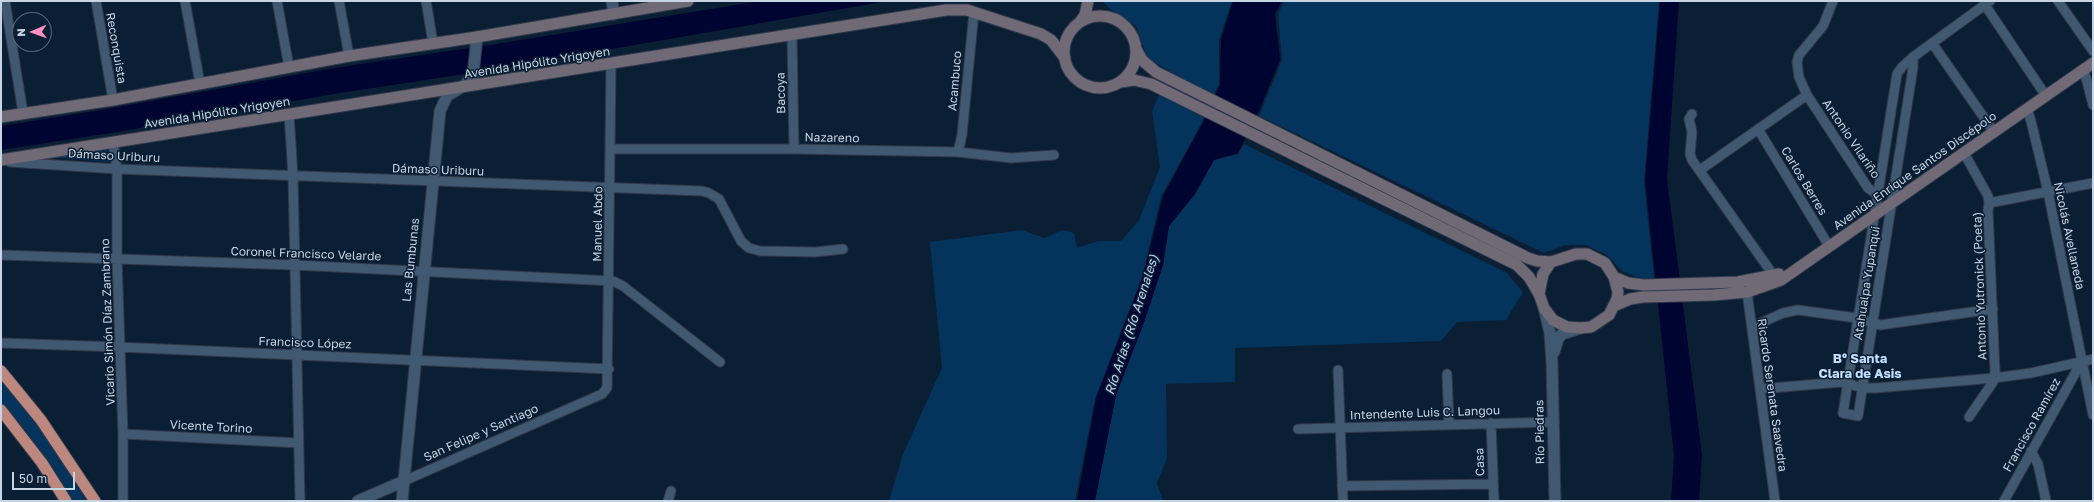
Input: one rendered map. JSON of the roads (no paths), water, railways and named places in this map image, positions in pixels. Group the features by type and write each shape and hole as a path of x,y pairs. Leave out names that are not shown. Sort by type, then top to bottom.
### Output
{"highway":[{"path":"1,371 41,420 95,501"},
{"path":"1,410 42,463 66,501"}],"main road":[{"path":"1,117 113,100 349,56 433,43 477,41 688,1"},
{"path":"1080,22 1087,18 1103,16 1111,17 1126,26 1131,33 1136,49 1142,60 1156,72 1528,258 1551,262 1566,256 1587,254 1605,263 1614,277 1618,292 1614,306 1601,322 1591,327 1581,328 1560,324 1553,320 1544,308 1540,294 1529,277 1517,265 1277,148 1151,84 1134,80 1122,82 1107,88 1091,88 1082,83 1073,77 1064,58 1064,50 1069,34 1085,15 1088,1"},
{"path":"1092,1 1103,16"},
{"name":"Avenida Hipólito Yrigoyen","path":"1,161 289,114 611,65 946,10 974,12 1047,37 1064,58"},
{"path":"1122,82 1133,67 1136,49"},
{"name":"Avenida Enrique Santos Discépolo","path":"1614,306 1630,299 1643,297 1695,296 1747,292 1781,280 2093,64"},
{"path":"1540,294 1543,274 1551,262"},
{"path":"1614,277 1628,283 1644,285 1738,282 1774,276 1800,266"}],"street":[{"path":"6,1 23,114"},
{"name":"Reconquista","path":"96,1 113,100"},
{"path":"185,1 200,84"},
{"path":"277,1 289,67"},
{"path":"339,1 349,56"},
{"path":"426,1 433,43"},
{"path":"612,1 614,14"},
{"name":"Antonio Vilariño","path":"1833,1 1823,26 1799,55 1797,62 1799,78 1807,95 1868,188 1878,195"},
{"path":"2058,1 2093,51"},
{"path":"1913,57 1988,3 2046,96"},
{"name":"Acambuco","path":"958,152 962,135 974,12"},
{"name":"Bacoya","path":"792,36 794,149"},
{"path":"477,41 473,75 480,82 490,84"},
{"path":"1932,43 1994,132"},
{"name":"Atahualpa Yupanqui","path":"1913,57 1913,68 1891,204 1874,324 1858,416 1843,414 1857,318 1897,74 1913,57"},
{"name":"Manuel Abdo","path":"608,383 611,65"},
{"path":"2084,70 2093,105"},
{"name":"Las Bumbunas","path":"402,501 414,359 440,111 447,96 465,85 473,75"},
{"path":"1700,170 1807,95"},
{"name":"Nicolás Avellaneda","path":"2027,109 2032,121 2048,192 2093,415"},
{"path":"289,114 293,176 300,501"},
{"path":"1692,114 1689,119 1692,132 1690,154 1774,276"},
{"name":"Carlos Berres","path":"1758,129 1829,246"},
{"name":"Vicario Simón Díaz Zambrano","path":"113,143 117,169 117,259 123,434 123,501"},
{"name":"Nazareno","path":"610,149 794,149 958,152 1011,158 1054,155"},
{"name":"Antonio Yutronick (Poeta)","path":"1964,153 1988,196 1989,203 1988,211 1993,309 1994,378"},
{"name":"Dámaso Uriburu","path":"1,161 117,169 432,182 692,190 709,193 719,199 741,241 754,250 816,252 843,250"},
{"path":"1989,203 2093,183"},
{"name":"Coronel Francisco Velarde","path":"1,255 294,265 610,281"},
{"path":"610,281 623,286 720,362"},
{"name":"Ricardo Serenata Saavedra","path":"1747,292 1775,501"},
{"path":"1544,308 1550,333 1552,363"},
{"path":"1752,327 1783,313 1798,310 1857,318 1874,324 1885,324 1993,309"},
{"path":"1552,363 1558,339 1562,334 1581,328"},
{"name":"Francisco López","path":"1,343 120,346 608,369"},
{"path":"1760,389 1848,383 1863,388 1994,378 2031,373 2093,358"},
{"name":"Francisco Ramírez","path":"2004,501 2082,361"},
{"name":"Río Piedras","path":"1552,363 1555,501"},
{"path":"1338,370 1343,501"},
{"path":"1447,374 1449,424"},
{"path":"1969,417 1994,378"},
{"name":"San Felipe y Santiago","path":"358,501 602,394 607,388 608,383"},
{"name":"Intendente Luis C. Langou","path":"1298,429 1553,422"},
{"name":"Casa","path":"1491,423 1494,501"},
{"name":"Vicente Torino","path":"123,434 299,443"},
{"path":"2031,451 2038,464 2046,501"},
{"path":"1342,486 1493,484"},
{"path":"668,501 670,491"}],"water":[{"path":"760,1 888,1 491,70 340,93 117,132 1,150 1,126 95,111 334,68 490,45"},
{"name":"Río Arias (Río Arenales)","path":"1233,1 1282,1 1275,14 1280,60 1258,113 1238,153 1214,160 1195,194 1169,226 1163,265 1143,325 1116,395 1095,501 1077,501 1096,398 1143,276 1163,196 1202,124 1220,85 1221,40"},
{"path":"1660,1 1679,1 1667,179 1702,455 1699,501 1671,501 1674,456 1645,180"}],"district":[{"name":"B° Santa Clara de Asis","path":"1860,366"}]}
